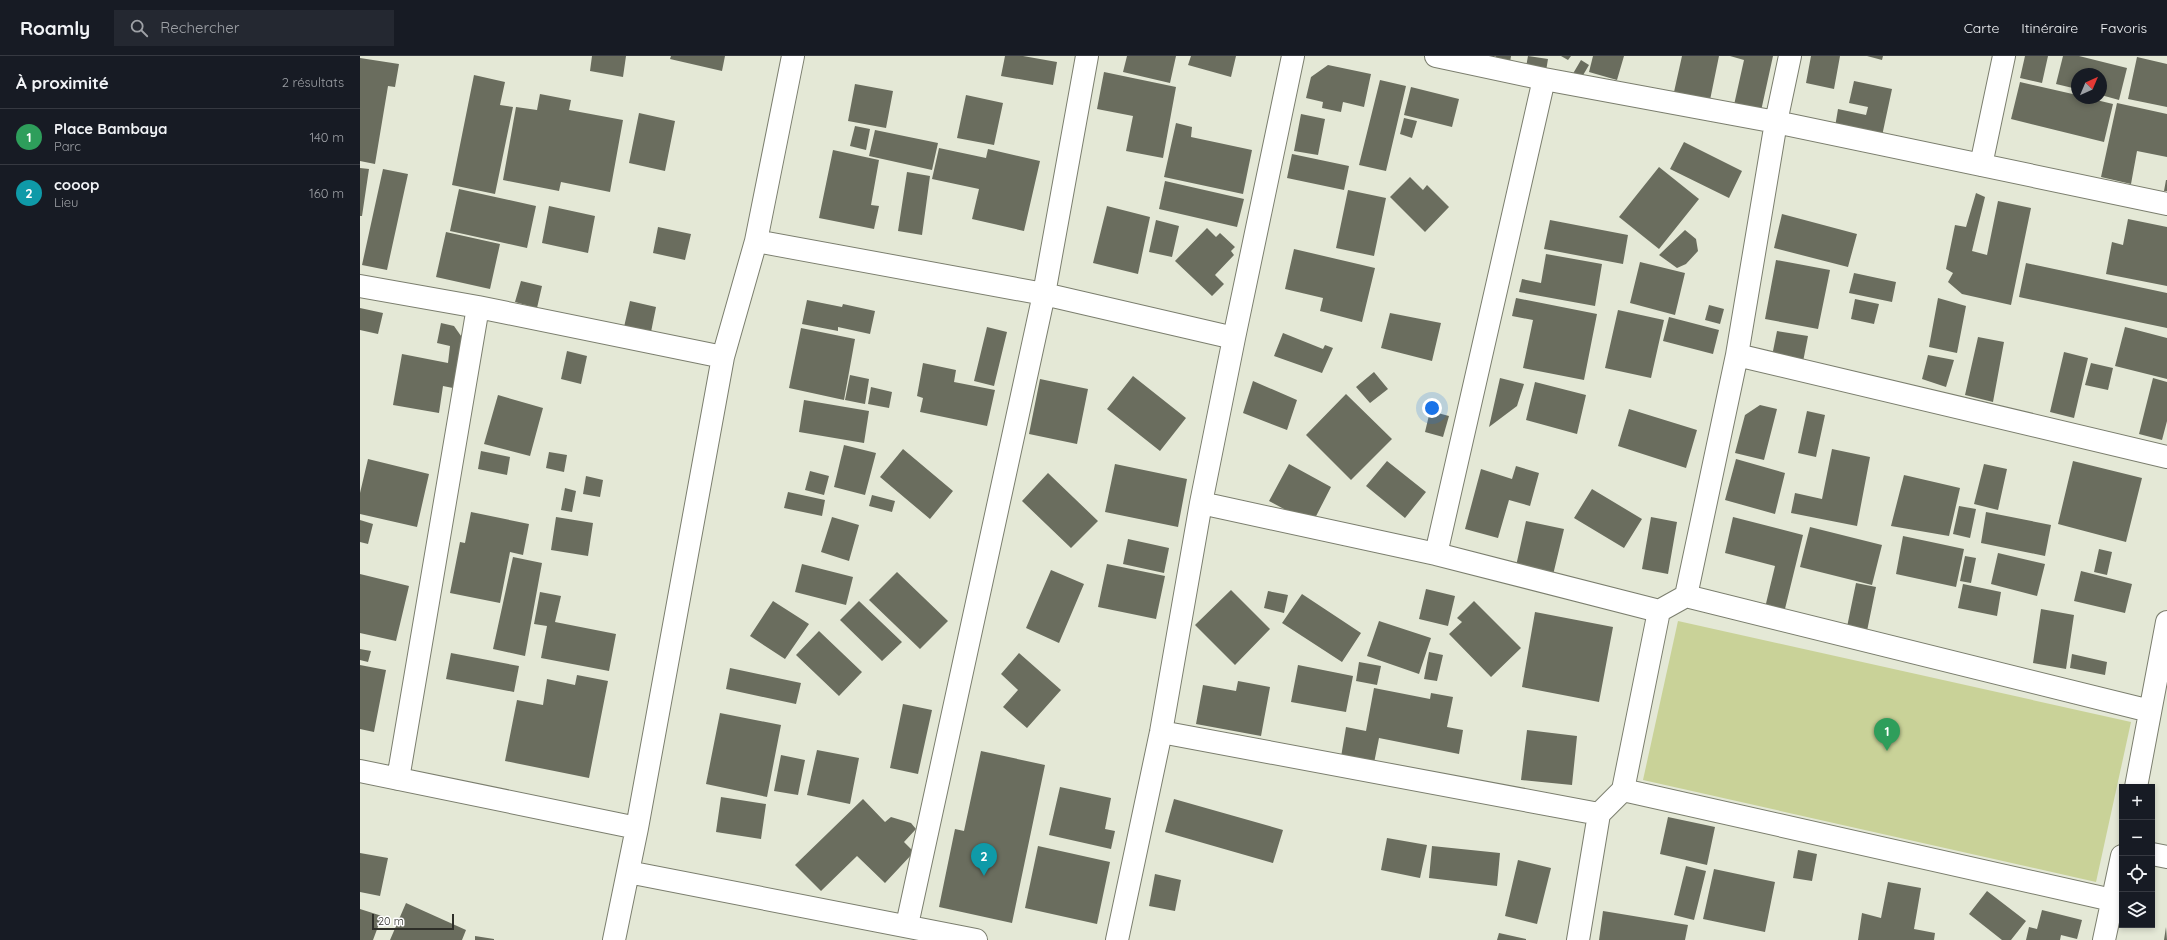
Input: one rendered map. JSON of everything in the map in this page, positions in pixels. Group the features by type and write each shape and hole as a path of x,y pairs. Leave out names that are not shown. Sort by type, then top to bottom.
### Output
{"street":[{"path":"614,940 637,828 723,357 756,241 793,56"},
{"path":"907,925 1044,294 1087,56"},
{"path":"1117,940 1161,732 1201,503 1293,56"},
{"path":"1436,56 1544,79 1776,122 2167,204"},
{"path":"1686,596 1737,356 1776,122 1790,56"},
{"path":"1981,165 2004,56"},
{"path":"1436,554 1544,79"},
{"path":"756,241 1044,294 1234,338"},
{"path":"360,286 478,306 723,357"},
{"path":"398,779 478,306"},
{"path":"1737,356 2167,457"},
{"path":"1201,503 1436,554 1659,611 1686,596 2150,711"},
{"path":"1578,940 1600,814 1624,790 1659,611"},
{"path":"2137,784 2167,622"},
{"path":"1161,732 1600,814"},
{"path":"360,772 637,828"},
{"path":"1624,790 2112,900"},
{"path":"2155,855 2167,857"},
{"path":"2104,940 2119,869"},
{"path":"628,872 907,925 976,940"}],"green space":[{"path":"1678,621 2131,722 2096,882 1643,780"}],"building":[{"path":"592,56 626,56 623,77 590,71"},
{"path":"671,56 725,56 722,71 670,59"},
{"path":"1005,56 1023,56 1057,62 1053,85 1001,76"},
{"path":"1127,56 1176,56 1170,83 1123,72"},
{"path":"1191,56 1236,56 1231,77 1188,65"},
{"path":"1496,56 1511,56 1510,62 1495,59"},
{"path":"1528,56 1548,59 1546,71 1526,67"},
{"path":"1561,56 1571,56 1568,60"},
{"path":"1593,56 1624,56 1617,80 1589,72"},
{"path":"1682,56 1719,56 1710,100 1674,92"},
{"path":"1730,56 1773,56 1761,111 1734,105 1744,60"},
{"path":"1811,56 1840,56 1834,89 1806,83"},
{"path":"1867,56 1883,56 1882,60"},
{"path":"2025,56 2048,56 2042,83 2020,78"},
{"path":"2063,56 2079,56 2127,68 2119,100 2107,97 2107,68 2071,68 2071,88 2056,84"},
{"path":"2137,57 2167,64 2167,107 2128,99"},
{"path":"360,58 399,64 395,87 388,86 375,164 360,161"},
{"path":"1581,60 1589,65 1579,82 1571,77"},
{"path":"1328,65 1371,74 1364,107 1343,102 1341,112 1322,108 1323,102 1306,98 1311,77"},
{"path":"1104,72 1176,87 1163,158 1126,151 1133,116 1097,109"},
{"path":"474,75 505,82 500,105 513,107 495,194 452,185"},
{"path":"1380,80 1406,86 1386,171 1359,165"},
{"path":"1854,81 1892,89 1882,136 1834,133 1838,109 1866,115 1868,107 1849,103"},
{"path":"2020,82 2071,94 2071,104 2107,104 2107,103 2113,104 2104,142 2011,119"},
{"path":"855,84 893,91 886,128 848,121"},
{"path":"1411,87 1459,99 1452,127 1404,115"},
{"path":"540,94 571,100 569,110 623,120 610,192 561,182 559,191 503,180 516,107 537,110"},
{"path":"966,95 1003,103 994,145 957,138"},
{"path":"2117,103 2167,114 2167,157 2137,151 2131,184 2101,177"},
{"path":"639,113 675,121 665,171 629,163"},
{"path":"1301,114 1325,119 1318,155 1294,151"},
{"path":"1404,118 1417,121 1412,138 1400,134"},
{"path":"1176,123 1192,127 1191,137 1252,150 1243,194 1164,177"},
{"path":"855,126 870,129 866,150 850,146"},
{"path":"875,130 938,143 932,170 869,156"},
{"path":"1684,142 1742,171 1729,198 1670,169"},
{"path":"939,148 986,158 988,149 1040,161 1024,231 972,219 979,189 932,179"},
{"path":"833,150 879,160 871,205 879,206 874,229 819,218"},
{"path":"1292,154 1349,166 1344,190 1287,178"},
{"path":"1659,167 1699,199 1659,249 1619,217"},
{"path":"360,168 369,169 362,216 360,216"},
{"path":"383,169 408,174 387,270 362,265"},
{"path":"907,172 930,176 922,235 898,231"},
{"path":"1410,177 1423,190 1427,185 1449,207 1425,232 1390,197"},
{"path":"2166,180 2167,191 2164,191"},
{"path":"1165,181 1244,199 1237,227 1159,209"},
{"path":"459,189 536,206 527,248 450,231"},
{"path":"1348,190 1386,198 1374,256 1336,248"},
{"path":"1976,193 1985,197 1972,251 1987,255 1998,201 2031,208 2011,305 1962,294 1948,282 1953,273 1946,269 1955,225 1966,227"},
{"path":"549,206 595,216 588,253 542,243"},
{"path":"1107,206 1150,217 1138,274 1093,263"},
{"path":"1782,214 1857,234 1848,267 1774,248"},
{"path":"2128,219 2167,227 2167,286 2106,274 2112,242 2123,245"},
{"path":"1156,220 1179,226 1172,257 1149,252"},
{"path":"1550,220 1628,235 1623,264 1544,249"},
{"path":"658,227 691,234 685,260 653,253"},
{"path":"1207,228 1216,237 1220,233 1235,247 1231,251 1234,255 1215,275 1224,284 1212,296 1175,261"},
{"path":"1685,230 1696,239 1698,251 1686,264 1677,268 1659,255"},
{"path":"446,232 500,244 490,289 436,277"},
{"path":"1294,249 1375,268 1362,322 1320,311 1323,298 1285,289"},
{"path":"1546,254 1602,264 1595,306 1519,292 1522,279 1541,283"},
{"path":"1776,260 1830,270 1818,329 1765,319"},
{"path":"1640,262 1685,273 1675,315 1630,303"},
{"path":"2026,263 2167,293 2167,328 2019,297"},
{"path":"1854,273 1896,282 1892,302 1849,293"},
{"path":"521,281 542,286 537,308 515,302"},
{"path":"1516,298 1597,314 1584,380 1523,368 1533,320 1512,316"},
{"path":"1938,298 1966,306 1957,353 1929,347"},
{"path":"1855,299 1879,304 1874,324 1851,319"},
{"path":"807,300 842,307 843,304 875,311 870,334 838,327 838,331 802,324"},
{"path":"630,301 656,307 651,332 624,327"},
{"path":"1709,305 1724,309 1720,324 1705,320"},
{"path":"360,308 383,313 378,334 360,330"},
{"path":"1618,310 1664,320 1651,378 1605,368"},
{"path":"1390,313 1441,323 1432,361 1381,348"},
{"path":"1669,317 1719,330 1713,354 1663,341"},
{"path":"441,323 454,326 466,343 458,389 443,386 439,413 393,405 402,354 448,363 450,346 437,343"},
{"path":"987,327 1007,332 994,386 974,381"},
{"path":"2125,327 2167,338 2167,379 2115,366"},
{"path":"801,328 855,339 844,400 789,388"},
{"path":"1777,331 1808,336 1802,367 1771,361"},
{"path":"1283,333 1323,349 1325,345 1333,348 1322,373 1274,356"},
{"path":"1978,337 2004,342 1993,402 1965,395"},
{"path":"567,351 587,356 581,384 561,379"},
{"path":"2064,352 2088,358 2074,418 2050,412"},
{"path":"1928,355 1954,360 1946,387 1922,379"},
{"path":"923,363 956,370 954,382 995,390 987,426 920,412 923,398 917,396"},
{"path":"2091,363 2113,368 2108,390 2085,385"},
{"path":"1374,372 1388,389 1370,403 1356,387"},
{"path":"850,375 869,379 865,404 845,400"},
{"path":"1133,376 1186,418 1160,451 1107,409"},
{"path":"1500,378 1524,384 1517,406 1489,427"},
{"path":"2153,378 2167,382 2167,421 2162,440 2139,434"},
{"path":"1040,379 1088,389 1077,444 1029,434"},
{"path":"1253,381 1297,400 1287,430 1243,413"},
{"path":"1535,382 1586,395 1577,434 1526,420"},
{"path":"871,387 892,392 889,408 868,404"},
{"path":"1346,394 1392,439 1351,480 1306,435"},
{"path":"498,395 543,408 530,456 484,444"},
{"path":"804,400 869,411 864,443 799,432"},
{"path":"1760,405 1777,409 1764,460 1735,453 1745,415"},
{"path":"1629,409 1697,430 1686,468 1618,446"},
{"path":"1430,411 1449,416 1443,437 1425,432"},
{"path":"1807,411 1825,415 1816,457 1798,453"},
{"path":"844,445 876,453 865,495 834,487"},
{"path":"903,449 953,491 930,519 880,477"},
{"path":"1832,449 1870,457 1857,526 1791,513 1795,493 1822,499"},
{"path":"481,451 510,457 507,475 478,469"},
{"path":"549,452 567,455 564,472 546,468"},
{"path":"368,459 429,474 417,527 360,514 360,493"},
{"path":"1736,459 1785,473 1775,514 1725,500"},
{"path":"1387,461 1426,492 1405,518 1366,486"},
{"path":"2073,461 2142,478 2126,542 2058,524"},
{"path":"1115,464 1187,479 1178,527 1105,512"},
{"path":"1289,464 1331,487 1312,524 1269,501"},
{"path":"1984,464 2007,469 1998,510 1974,504"},
{"path":"1516,466 1539,473 1530,506 1509,500 1498,538 1465,529 1481,469 1512,479"},
{"path":"810,471 829,476 824,495 805,490"},
{"path":"1048,473 1098,521 1071,548 1022,501"},
{"path":"1904,475 1960,488 1949,536 1891,526"},
{"path":"586,476 603,480 600,497 583,494"},
{"path":"565,488 576,491 572,512 561,510"},
{"path":"1592,489 1642,519 1624,548 1574,518"},
{"path":"788,492 825,500 822,516 784,508"},
{"path":"872,495 895,501 892,512 869,506"},
{"path":"1959,506 1976,509 1970,538 1953,534"},
{"path":"471,512 529,524 523,555 510,552 500,603 450,593 460,542 465,543"},
{"path":"1986,512 2051,525 2045,556 1981,543"},
{"path":"556,517 593,523 588,556 551,550"},
{"path":"832,517 859,525 849,561 821,552"},
{"path":"1651,517 1677,522 1668,574 1642,569"},
{"path":"1733,517 1803,535 1783,617 1764,612 1775,566 1725,553"},
{"path":"360,520 373,524 368,544 360,542"},
{"path":"1526,521 1564,529 1553,575 1516,566"},
{"path":"1810,527 1882,545 1872,585 1800,567"},
{"path":"1903,536 1964,549 1956,587 1896,574"},
{"path":"1128,539 1169,548 1164,573 1123,564"},
{"path":"2099,549 2112,552 2107,575 2094,572"},
{"path":"1998,553 2045,564 2037,596 1991,584"},
{"path":"1965,556 1976,558 1971,583 1960,581"},
{"path":"513,557 542,563 525,656 493,649"},
{"path":"802,564 853,577 846,605 795,592"},
{"path":"1107,564 1165,576 1156,619 1098,607"},
{"path":"1051,570 1084,584 1059,643 1026,628"},
{"path":"2081,571 2132,584 2125,613 2074,601"},
{"path":"897,572 948,621 920,649 869,600"},
{"path":"360,574 409,586 396,641 360,633"},
{"path":"1856,583 1876,587 1867,631 1847,627"},
{"path":"1963,584 2001,592 1997,616 1958,608"},
{"path":"1426,589 1455,596 1448,626 1419,619"},
{"path":"1231,590 1270,629 1235,665 1195,625"},
{"path":"1268,591 1288,595 1284,613 1264,608"},
{"path":"540,592 561,596 555,622 616,634 609,671 541,658 547,626 534,624"},
{"path":"1302,594 1361,633 1342,662 1282,623"},
{"path":"773,601 809,624 785,659 750,636"},
{"path":"859,601 902,642 882,661 840,620"},
{"path":"1474,601 1521,648 1491,677 1449,634 1462,622 1457,618"},
{"path":"2041,609 2074,615 2066,669 2033,663"},
{"path":"1535,612 1613,627 1599,702 1522,687"},
{"path":"1379,621 1431,638 1419,674 1367,656"},
{"path":"819,631 862,672 839,696 796,655"},
{"path":"360,649 371,651 368,662 360,660"},
{"path":"1429,652 1443,655 1437,681 1424,679"},
{"path":"451,653 519,666 514,692 446,679"},
{"path":"1019,653 1061,690 1027,728 1003,707 1018,690 1001,674"},
{"path":"2072,654 2107,662 2105,675 2070,668"},
{"path":"1359,662 1381,666 1377,685 1356,681"},
{"path":"360,665 386,670 374,732 360,729"},
{"path":"1298,665 1353,676 1346,712 1291,702"},
{"path":"730,668 801,683 796,704 726,689"},
{"path":"577,675 608,681 589,778 505,761 517,700 543,705 547,679 575,685"},
{"path":"1238,681 1270,687 1261,736 1196,724 1203,685 1236,691"},
{"path":"1374,688 1430,699 1431,693 1453,697 1447,727 1463,730 1459,754 1379,738 1374,763 1341,757 1346,727 1366,731"},
{"path":"903,704 932,710 918,774 890,768"},
{"path":"720,713 781,725 767,797 706,784"},
{"path":"1527,730 1577,736 1572,785 1521,780"},
{"path":"817,750 859,758 850,804 807,795"},
{"path":"981,751 1045,765 1012,923 939,907 955,829 964,831"},
{"path":"781,755 805,760 798,795 774,791"},
{"path":"1060,787 1111,798 1105,829 1115,831 1111,849 1049,835"},
{"path":"721,797 766,804 761,839 716,832"},
{"path":"863,799 885,822 891,817 911,823 916,829 904,842 914,852 885,883 857,856 821,891 795,865"},
{"path":"1174,799 1283,830 1273,863 1165,832"},
{"path":"1668,817 1715,827 1707,865 1660,854"},
{"path":"1387,838 1427,845 1420,878 1381,870"},
{"path":"1038,846 1110,862 1097,924 1025,908"},
{"path":"1432,846 1500,853 1497,886 1429,878"},
{"path":"1798,850 1817,854 1812,881 1793,878"},
{"path":"360,853 388,858 380,896 360,892"},
{"path":"1518,860 1551,868 1537,924 1505,916"},
{"path":"1686,866 1706,871 1694,920 1674,915"},
{"path":"1714,869 1775,882 1765,932 1703,919"},
{"path":"1155,874 1181,880 1175,911 1149,906"},
{"path":"1888,882 1921,888 1914,929 1935,933 1934,940 1858,940 1862,913 1881,918"},
{"path":"1987,891 2026,921 2011,940 2002,940 1969,914"},
{"path":"406,903 466,930 462,940 390,940"},
{"path":"360,909 382,916 373,940 360,940"},
{"path":"2042,910 2082,920 2077,939 2061,935 2060,940 2026,940 2029,927 2037,929"},
{"path":"1603,911 1688,925 1685,940 1599,940"},
{"path":"2166,927 2167,940 2164,940"},
{"path":"1499,933 1526,939 1526,940 1497,940"},
{"path":"475,936 494,939 494,940 475,940"}],"place":[{"name":"Place Bambaya","path":"1887,751"},
{"name":"cooop","path":"984,876"}]}
